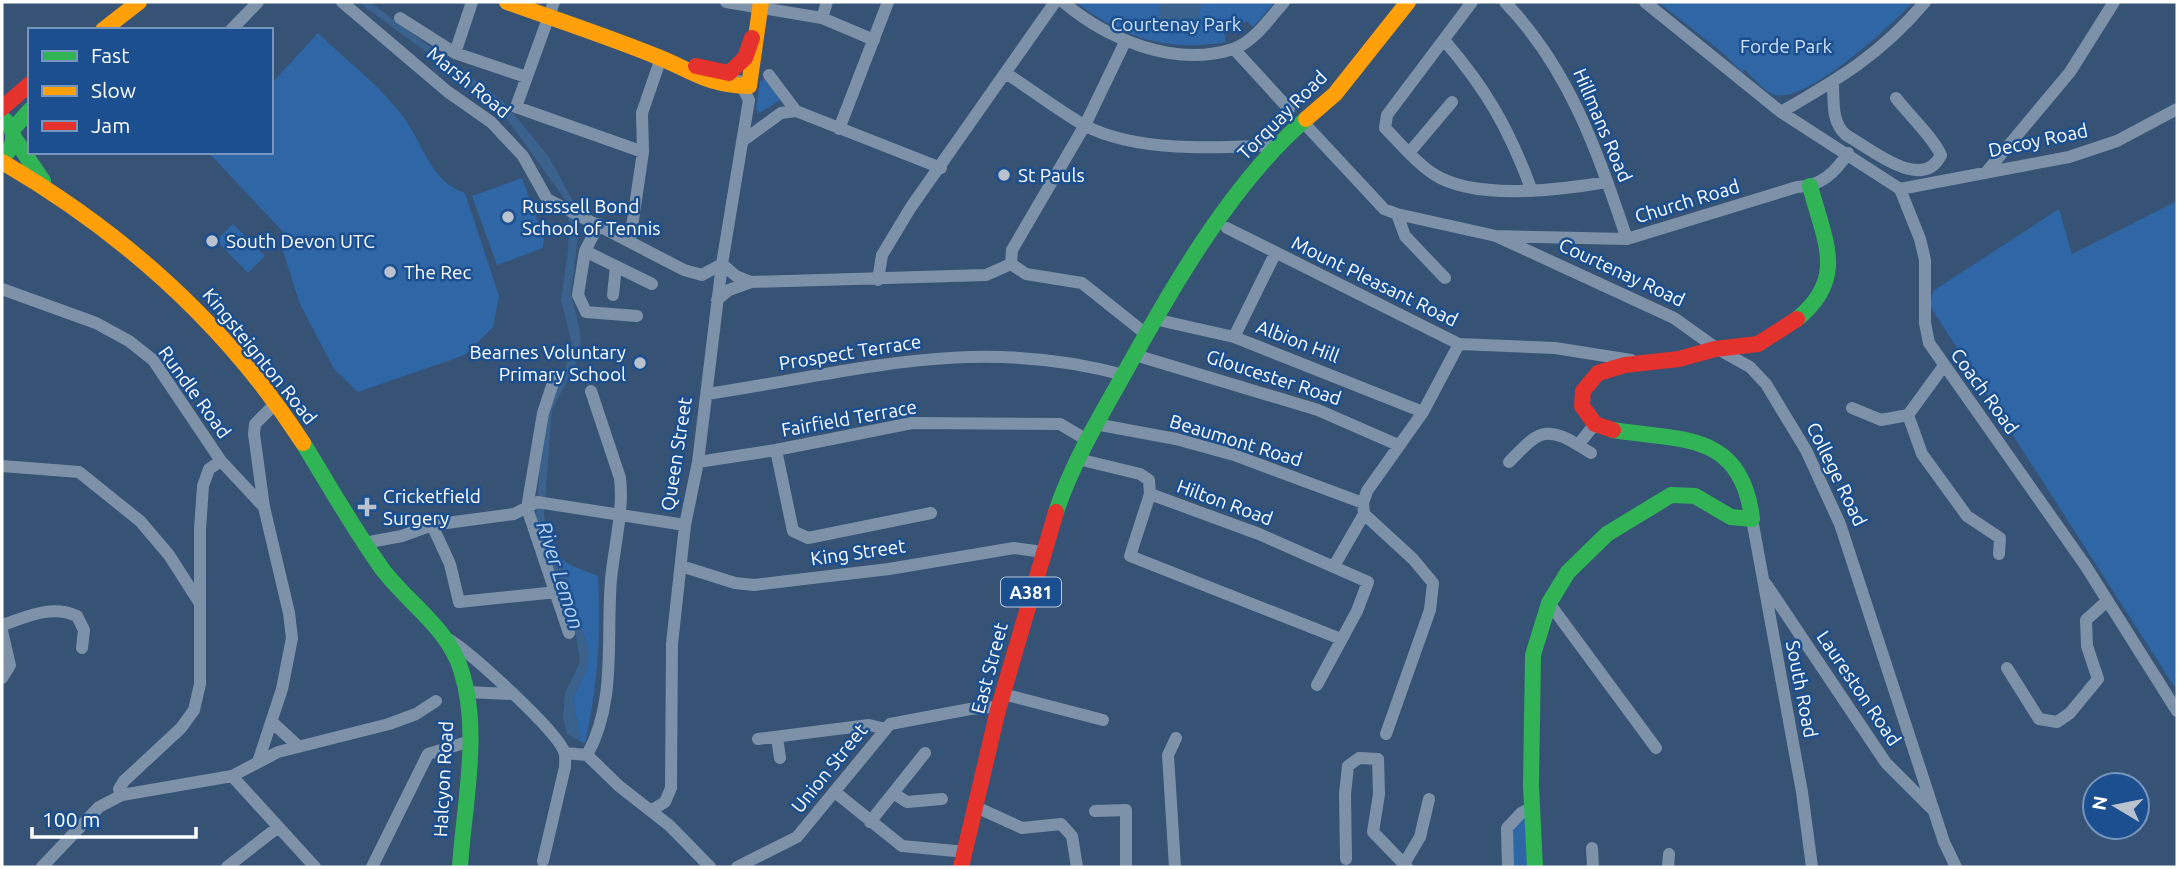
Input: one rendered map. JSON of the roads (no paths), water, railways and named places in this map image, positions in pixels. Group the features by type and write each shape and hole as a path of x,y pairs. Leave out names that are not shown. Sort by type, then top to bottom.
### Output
{"main road":[{"path":"106,28 139,2"},
{"path":"507,2 665,60 705,80 747,91"},
{"name":"Torquay Road","path":"1150,326 1251,174 1276,145 1335,94 1408,2"},
{"name":"Queen Street","path":"747,91 758,49 755,32 760,5"},
{"path":"665,60 729,74 745,58 755,32"},
{"path":"2,108 28,86"},
{"path":"2,160 12,148 10,128 28,112"},
{"name":"Kingsteignton Road","path":"10,128 47,187"},
{"name":"Kingsteignton Road","path":"2,160 47,187 148,259 192,302 276,403 392,582 446,638 461,670 466,692"},
{"path":"1535,867 1533,655 1549,603 1568,572 1607,534 1671,495 1696,494 1731,518 1752,519 1744,482 1714,446 1697,438 1595,424 1583,412 1581,401 1588,382 1592,376 1638,362 1679,359 1716,348 1758,344 1793,323 1824,293 1829,257 1810,186"},
{"name":"East Street","path":"964,860 1001,702 1061,497 1095,424 1150,326"},
{"name":"Halcyon Road","path":"460,867 467,743 466,692"}],"street":[{"path":"233,28 258,2"},
{"name":"Marsh Road","path":"342,2 448,92 491,122 523,156 547,199 558,207 599,224"},
{"path":"455,53 472,2"},
{"path":"554,2 516,107 643,152"},
{"path":"726,2 760,5 822,18 874,40"},
{"path":"822,18 827,2"},
{"path":"839,129 888,2"},
{"path":"878,280 883,255 911,207 941,168 1055,2"},
{"path":"1063,2 1125,42 1178,52 1234,49 1253,36 1284,2"},
{"path":"1472,2 1384,120 1385,128 1409,153 1441,178 1486,190 1532,191 1607,182"},
{"name":"Hillmans Road","path":"1505,2 1542,44 1572,93 1627,239"},
{"path":"1644,2 1780,112 1848,153 1900,189"},
{"path":"1780,112 1833,83 1895,37 1924,2"},
{"path":"1989,170 2070,72 2114,2"},
{"path":"400,18 455,53 526,77"},
{"path":"1444,40 1488,95 1513,139 1532,191"},
{"path":"1012,264 1012,250 1017,239 1085,125 1125,42"},
{"path":"1234,49 1289,108"},
{"path":"630,240 643,152 642,113 665,60"},
{"path":"729,74 738,79 747,91"},
{"path":"1007,74 1085,125 1136,141 1238,147 1276,145"},
{"path":"769,75 796,111"},
{"path":"1833,83 1838,128 1907,169 1923,172 1931,169 1941,155 1935,143 1918,128 1896,98"},
{"name":"Queen Street","path":"652,810 666,802 671,788 672,644 685,525 698,461 722,264 744,140 747,91"},
{"path":"1409,153 1452,102"},
{"name":"Decoy Road","path":"1900,189 1989,170 2069,157 2117,141 2177,109"},
{"path":"744,140 780,113 796,111 941,168"},
{"name":"Church Road","path":"1303,122 1384,209 1496,236 1627,239 1797,187 1810,186 1835,173 1848,153"},
{"path":"1238,147 1248,160 1251,174"},
{"name":"Coach Road","path":"1900,189 1920,239 1925,260 1925,323 1929,343 1943,367 2085,565 2177,710"},
{"name":"Church Road","path":"1397,214 1405,236 1445,278"},
{"path":"637,316 586,312 578,295 585,251 599,224 684,270 702,275 722,264 729,271 751,282"},
{"name":"Mount Pleasant Road","path":"1227,228 1459,344 1555,348 1638,362"},
{"name":"Courtenay Road","path":"1496,236 1674,318 1716,348"},
{"path":"585,251 652,284"},
{"path":"1234,337 1275,254"},
{"path":"717,300 729,290 751,282 986,275 1012,264"},
{"path":"1012,264 1026,274 1082,283 1150,326"},
{"path":"613,295 616,266"},
{"name":"Rundle Road","path":"2,289 63,310 129,341 153,360 221,461 264,507"},
{"name":"Albion Hill","path":"1150,326 1234,337 1423,412"},
{"path":"1334,566 1398,445 1423,412 1459,344"},
{"name":"College Road","path":"1716,348 1750,367 1766,384 1806,450 1840,524 1934,811 1956,867"},
{"name":"Gloucester Road","path":"1135,355 1318,410 1398,445"},
{"name":"Prospect Terrace","path":"707,394 919,358 1027,356 1080,363 1124,375"},
{"path":"1852,408 1881,420 1908,415 1943,367"},
{"path":"554,380 543,413 538,505 541,554 557,592 569,633"},
{"path":"587,755 608,681 611,583 619,517 620,478 591,391"},
{"name":"Rundle Road","path":"259,760 282,689 292,638 289,613 264,507 255,424 276,403"},
{"path":"1908,415 1922,454 1966,516 2007,536 1999,554"},
{"name":"Fairfield Terrace","path":"698,461 776,450 912,423 1060,425 1087,440"},
{"name":"Beaumont Road","path":"1095,424 1166,437 1234,455 1363,509"},
{"path":"1578,445 1595,424"},
{"path":"1509,462 1536,435 1555,433 1591,453"},
{"path":"776,450 793,531 808,538 931,513"},
{"name":"Hilton Road","path":"1078,459 1140,474 1149,480 1150,494 1334,566 1368,582 1341,639"},
{"path":"122,796 119,789 124,781 181,728 194,710 200,684 199,602 203,486 209,469 221,461"},
{"path":"2,466 79,472 141,521 169,555 199,602"},
{"path":"1150,494 1130,556 1341,639 1317,685"},
{"path":"364,542 402,536 432,525 513,514 538,505 685,525"},
{"path":"1363,509 1433,583 1430,610 1386,734"},
{"name":"South Road","path":"1752,519 1802,792 1808,866"},
{"path":"432,525 450,564 459,601 557,592"},
{"name":"King Street","path":"681,566 735,583 754,585 889,569 1014,548 1043,552"},
{"name":"Laureston Road","path":"1762,578 1886,763 1934,811"},
{"path":"2007,668 2039,719 2057,722 2070,713 2098,679 2087,646 2086,620 2107,601"},
{"path":"1549,603 1656,748"},
{"path":"2,625 44,611 68,612 77,616 83,630 82,648"},
{"path":"2,631 10,664 2,678"},
{"path":"446,638 472,656 551,732 565,753 565,767 543,861"},
{"path":"466,692 511,694"},
{"path":"42,867 99,807 122,796 232,776 259,760 298,746 416,715 436,701"},
{"name":"Union Street","path":"737,867 797,837 886,729 895,722 990,707 1001,702 1103,720"},
{"path":"272,722 298,746"},
{"path":"758,739 869,724 886,729"},
{"path":"777,738 780,758"},
{"path":"1175,867 1168,755 1176,738"},
{"path":"372,867 428,754 449,745 467,743"},
{"path":"565,753 587,755 619,786 652,810 710,867"},
{"path":"870,822 925,753"},
{"path":"1346,859 1345,793 1348,766 1359,758 1378,759 1378,794 1373,832 1406,866 1420,837 1429,799"},
{"path":"232,776 315,867"},
{"path":"835,792 902,846 964,860"},
{"path":"893,793 907,802 942,799"},
{"path":"976,807 1023,828 1061,824 1072,836 1077,867"},
{"path":"1508,867 1507,828 1521,813 1533,807"},
{"path":"1095,811 1126,810 1126,867"},
{"path":"227,867 277,828"},
{"path":"1592,848 1593,867"},
{"path":"1668,867 1669,853"}],"water":[{"name":"River Lemon","path":"358,2 370,2 503,101 549,157 574,203 579,228 571,293 580,332 581,354 552,410 544,515 548,534 567,575 589,653 587,668 573,698 580,741 567,734 563,718 565,693 580,662 576,636 536,517 550,402 564,374 572,343 561,300 569,224 564,198 505,116 466,81"},
{"path":"1198,2 1201,5 1198,23 1162,24 1159,20 1159,6 1163,3"}],"place":[{"name":"St Pauls","path":"1004,175"},
{"name":"Russsell Bond School of Tennis","path":"508,217"},
{"name":"South Devon UTC","path":"212,241"},
{"name":"The Rec","path":"390,272"},
{"name":"Bearnes Voluntary Primary School","path":"640,363"},
{"name":"Cricketfield Surgery","path":"367,507"}],"park label":[{"name":"Courtenay Park","path":"1176,24"},
{"name":"Forde Park","path":"1786,46"}]}
